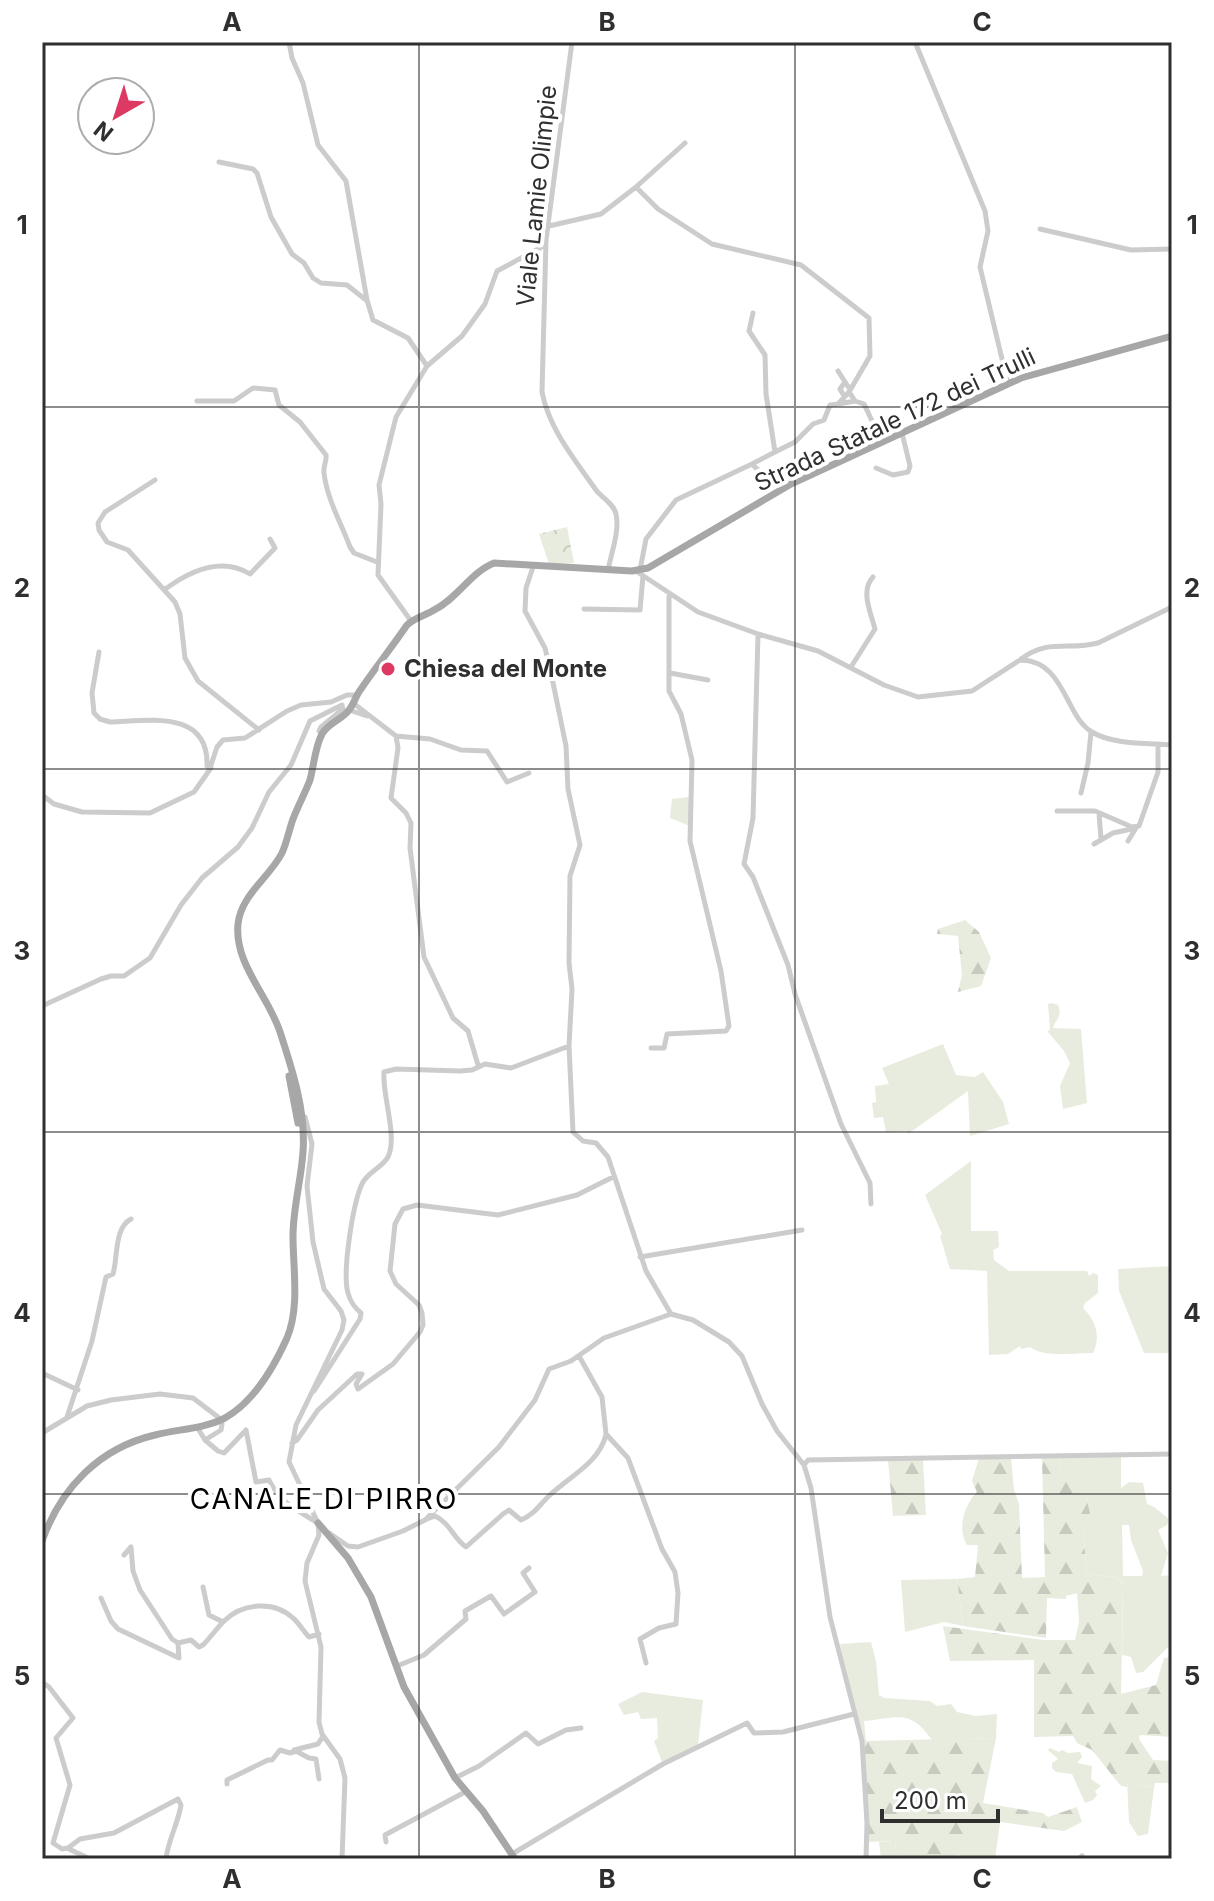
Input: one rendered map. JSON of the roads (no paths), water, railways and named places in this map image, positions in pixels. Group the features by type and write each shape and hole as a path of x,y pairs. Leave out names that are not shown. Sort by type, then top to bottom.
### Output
{"main road":[{"name":"Strada Statale 172 dei Trulli","path":"322,734 351,707 411,621 436,610 488,566 502,562 533,567 639,572 791,484 1008,384 1172,336"},
{"path":"42,1541 70,1487 98,1461 141,1438 221,1420 244,1403 273,1364 287,1337 294,1308 294,1215 305,1140 301,1109 277,1023 241,952 238,924 247,899 282,852 310,779 322,734"},
{"path":"277,1023 305,1140"},
{"path":"318,1523 348,1558 371,1597 404,1687 455,1778 483,1811 514,1856"}],"street":[{"path":"289,42 318,145 346,181 373,320 408,338 427,366"},
{"name":"Viale Lamie Olimpie","path":"572,42 546,240 542,392 546,412 598,492 615,509 617,524 608,570"},
{"path":"915,42 985,211 988,231 980,267 1008,384"},
{"path":"549,226 601,214 685,143"},
{"path":"219,162 253,169 257,173 271,217 292,254 304,263 313,278 321,283 347,285 367,300"},
{"path":"636,187 658,209 712,244 801,265 869,318 870,356 838,404"},
{"path":"1040,229 1131,250 1172,249"},
{"path":"411,621 383,584 377,562 381,504 379,485 396,417 427,366 462,336 485,304 497,271 540,248 546,240"},
{"path":"753,313 749,331 765,355 766,394 775,452"},
{"path":"838,371 847,392 855,401"},
{"path":"197,401 234,401 253,388 275,390 279,405 300,422 326,455 323,470 333,508 350,547 354,553 377,562"},
{"path":"584,609 640,610 639,572 646,539 676,500 795,442 813,424 824,420 830,405 855,401 864,404 882,442"},
{"path":"876,468 893,475 908,472 910,466 902,433"},
{"path":"752,464 791,484"},
{"path":"155,480 105,512 98,523 99,530 107,542 128,550 178,608 185,658 198,681 259,730"},
{"path":"164,590 198,569 233,567 250,574 275,548 270,539"},
{"path":"533,567 526,588 525,611 545,648 551,673 566,746 568,789 580,845 570,876 569,963 572,989 569,1046 573,1132 583,1141 596,1143 608,1157 640,1257 671,1314"},
{"path":"639,572 698,612 818,651 903,693 929,698 972,691 1041,649 1056,645 1085,647 1098,643 1172,607"},
{"path":"851,667 875,629 869,612 868,591 873,577"},
{"path":"651,1048 664,1048 667,1034 726,1031 729,1026 718,957 690,841 692,760 685,725 669,691 669,591"},
{"path":"758,634 753,818 744,864 753,877 788,965 795,994 841,1124 870,1183 871,1204"},
{"path":"99,652 92,693 94,713 110,722 174,720 199,735 206,748 207,766 212,766"},
{"path":"1020,660 1029,661 1055,677 1083,724 1091,731 1108,738 1172,745"},
{"path":"670,673 708,680"},
{"path":"42,795 54,804 82,812 150,813 194,792 212,766 217,747 223,740 245,738 301,705 357,695"},
{"path":"42,1006 101,979 124,976 150,958 163,932 202,878 225,861 252,828 269,792 291,765 310,721 342,705 343,709 321,727 319,731 322,734"},
{"path":"351,707 374,718 396,736 430,739 461,750 487,751 507,782 529,773"},
{"path":"1081,793 1091,731"},
{"path":"396,736 398,748 391,798 411,823 410,848 424,957 453,1018 468,1031 478,1065"},
{"path":"1128,841 1141,823 1153,792 1158,772 1158,744"},
{"path":"1057,811 1088,810 1136,828"},
{"path":"1099,813 1101,839"},
{"path":"1094,844 1113,833 1136,828"},
{"path":"312,1393 319,1387 360,1319 361,1313 348,1293 346,1273 354,1208 361,1185 388,1157 390,1129 384,1075 387,1070 460,1071 472,1070 478,1065 511,1068 569,1046"},
{"path":"305,1140 312,1148 307,1186 313,1242 324,1289 344,1320 296,1425 289,1462 318,1523 319,1535 305,1573 322,1658 317,1714 323,1735 344,1766 342,1859"},
{"path":"292,1443 323,1405 357,1374 362,1374 355,1387 358,1389 393,1364 420,1332 422,1313 419,1305 396,1284 390,1271 395,1224 403,1209 417,1205 498,1215 577,1195 613,1177"},
{"path":"67,1417 78,1390 106,1277 113,1274 120,1232 131,1219"},
{"path":"640,1257 802,1230"},
{"path":"425,1520 499,1447 535,1400 549,1369 579,1356 604,1338 671,1314 693,1320 729,1342 742,1356 777,1431 804,1465 811,1488 830,1617 863,1752 866,1859"},
{"path":"329,1533 348,1546 358,1547 435,1516 466,1547 509,1510 521,1520 540,1508 548,1497 580,1473 602,1448 606,1434 602,1397 579,1356"},
{"path":"42,1373 78,1390"},
{"path":"42,1433 98,1403 168,1394 198,1400 218,1417"},
{"path":"205,1440 219,1432 222,1424"},
{"path":"197,1427 205,1440 224,1453 246,1430 256,1482 269,1480 275,1494 298,1513 318,1523"},
{"path":"606,1434 628,1458 662,1549 675,1572 678,1593 676,1624 659,1628 640,1639 646,1663"},
{"path":"804,1465 808,1460 1172,1454"},
{"path":"101,1598 118,1629 179,1658 178,1643 172,1639 140,1590 133,1571 131,1547 124,1555"},
{"path":"397,1666 424,1655 466,1619 465,1611 491,1596 504,1614 535,1592 523,1573 529,1568"},
{"path":"203,1587 209,1615 223,1622"},
{"path":"178,1643 191,1640 199,1647 223,1622 240,1610 271,1605 295,1619 309,1637 319,1634"},
{"path":"42,1682 73,1718 56,1738 70,1785 62,1818 52,1840 56,1847 68,1848 90,1859"},
{"path":"514,1856 663,1764 747,1723 754,1733 770,1734 854,1714"},
{"path":"455,1778 497,1755 526,1733 537,1744 566,1730 581,1728"},
{"path":"297,1751 294,1750 318,1744 323,1735"},
{"path":"227,1784 227,1780 272,1760 280,1750 290,1753 297,1751 316,1759 319,1779"},
{"path":"386,1842 385,1835 465,1792"},
{"path":"68,1848 80,1839 114,1833 178,1799 181,1805 179,1820 168,1842 166,1859"}],"place":[{"name":"Chiesa del Monte","path":"388,669"}],"district":[{"name":"CANALE DI PIRRO","path":"324,1499"}]}
